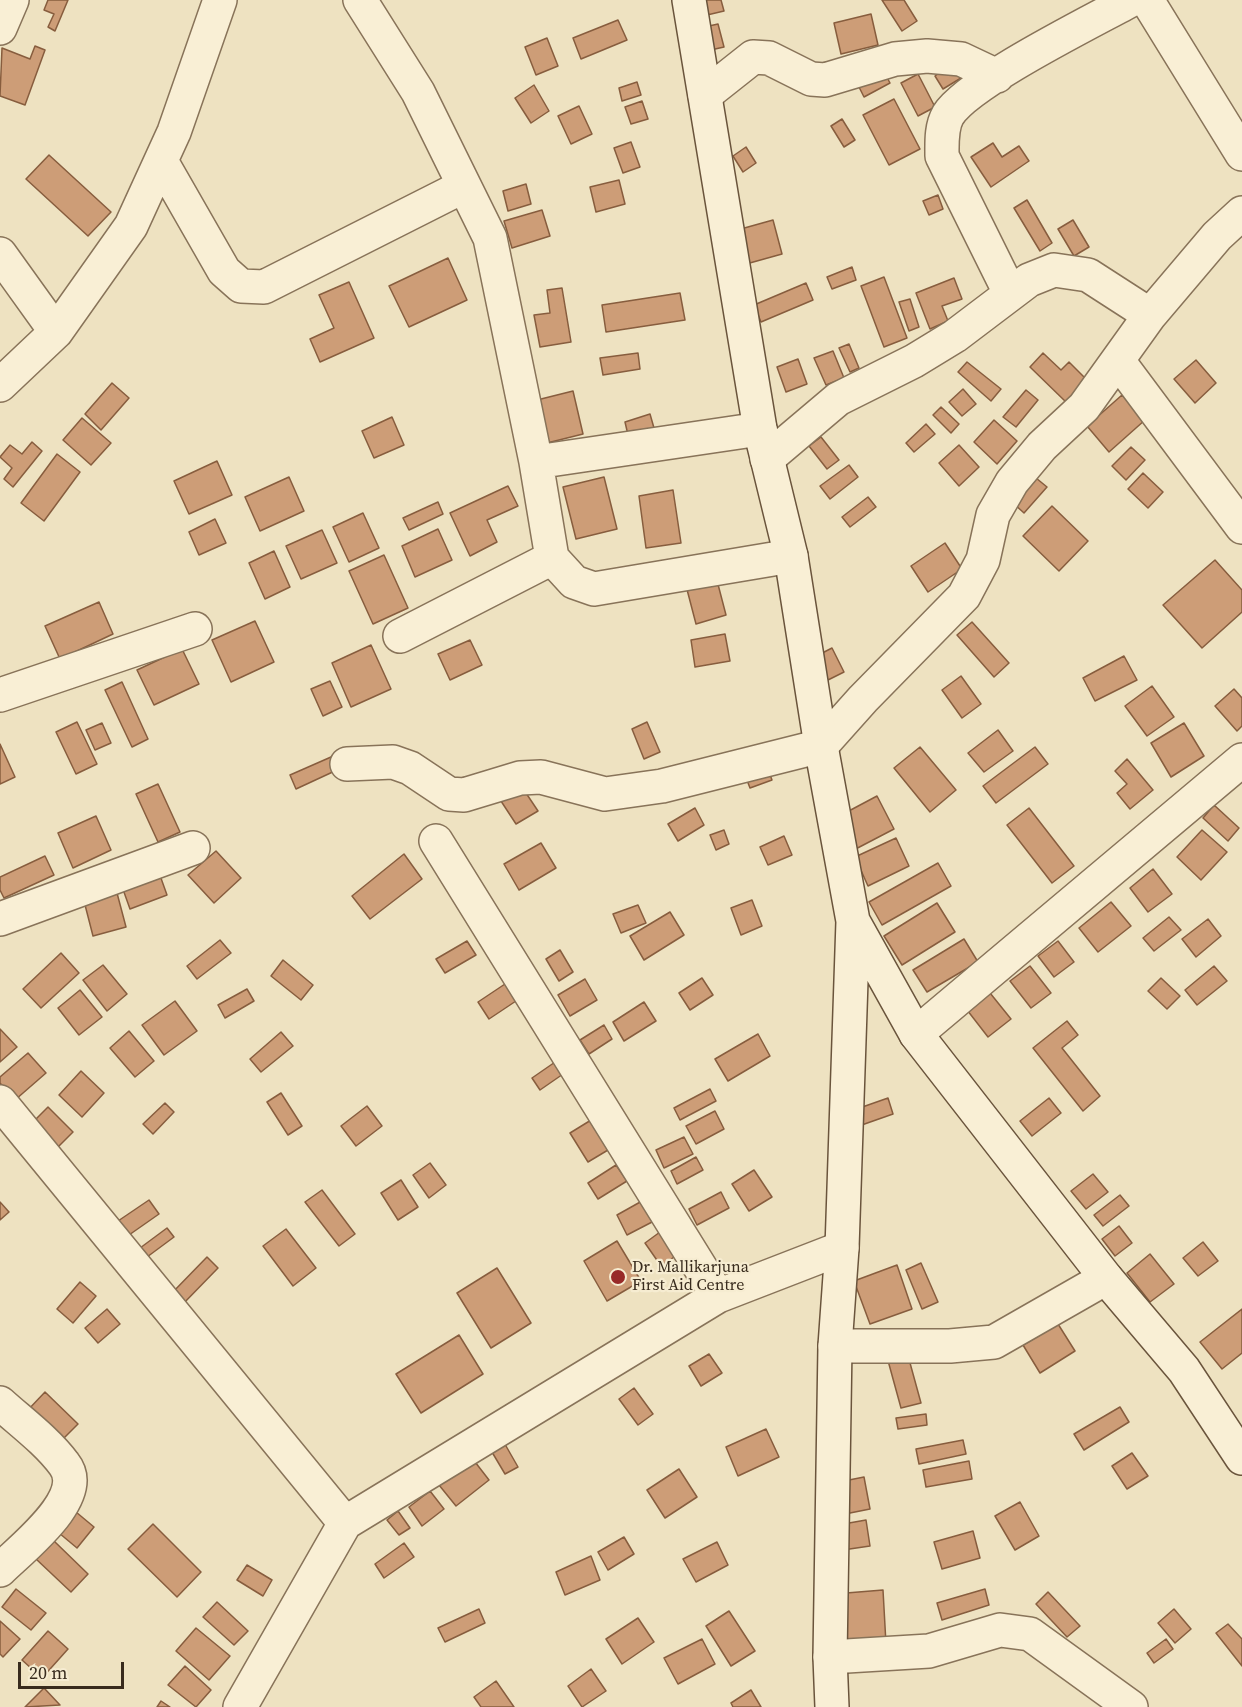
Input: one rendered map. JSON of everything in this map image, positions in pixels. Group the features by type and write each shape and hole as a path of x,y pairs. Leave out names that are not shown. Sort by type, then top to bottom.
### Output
{"street":[{"path":"0,28 12,0"},
{"path":"0,385 56,332 131,226 161,162 219,0"},
{"path":"360,0 418,92 490,238 536,462 552,558 573,582 594,589 791,556"},
{"path":"689,0 764,444 791,556 821,746 853,921 842,1248 835,1346 830,1657 832,1707"},
{"path":"1011,293 942,156 942,135 948,116 967,95 1131,0"},
{"path":"1147,0 1242,154"},
{"path":"705,95 753,57 769,58 811,79 825,80 895,59 927,56 962,59 997,76"},
{"path":"161,162 224,270 241,286 264,287 464,186"},
{"path":"347,764 393,762 410,768 449,795 464,795 520,778 541,777 605,794 662,786 821,746 862,699 964,596 983,560 993,515 1012,482 1042,446 1084,407 1119,362 1150,315 1217,236 1242,213"},
{"path":"0,254 56,332"},
{"path":"536,462 764,444 838,399 914,362 955,336 1029,280 1054,270 1088,275 1150,315"},
{"path":"1119,362 1242,527"},
{"path":"400,636 552,558"},
{"path":"0,695 195,629"},
{"path":"916,1034 1242,760"},
{"path":"436,842 718,1296"},
{"path":"0,919 193,848"},
{"path":"853,921 916,1034 1106,1278 1184,1370 1239,1446"},
{"path":"0,1102 345,1523"},
{"path":"240,1707 345,1523 718,1296 842,1248"},
{"path":"835,1346 950,1346 994,1342 1106,1278"},
{"path":"0,1403 66,1465 71,1487 59,1512 0,1570"},
{"path":"830,1657 930,1651 1000,1630 1030,1634 1131,1707"}],"building":[{"path":"48,0 68,0 55,31 48,27 54,14 44,10"},
{"path":"704,0 721,0 724,11 707,15"},
{"path":"882,0 904,0 917,21 902,31"},
{"path":"871,14 878,45 841,54 834,23"},
{"path":"618,20 627,40 581,59 573,38"},
{"path":"718,24 724,47 693,54 700,28"},
{"path":"547,38 558,66 536,75 525,47"},
{"path":"35,46 45,50 25,105 0,96 2,48 30,59"},
{"path":"952,64 961,78 943,89 935,76"},
{"path":"882,68 890,83 864,97 856,81"},
{"path":"918,74 935,107 918,116 901,83"},
{"path":"637,82 641,95 622,101 619,88"},
{"path":"534,85 549,111 531,123 515,98"},
{"path":"894,99 920,149 889,165 863,115"},
{"path":"642,101 648,119 631,124 625,107"},
{"path":"579,106 592,134 571,144 558,116"},
{"path":"842,119 855,140 844,147 831,126"},
{"path":"631,142 640,167 623,173 614,148"},
{"path":"993,143 1002,157 1019,146 1029,161 991,187 971,157"},
{"path":"746,147 756,163 743,172 733,156"},
{"path":"49,155 111,212 88,236 26,179"},
{"path":"619,180 625,204 596,212 590,187"},
{"path":"526,184 531,204 508,211 503,191"},
{"path":"938,195 943,209 929,215 923,201"},
{"path":"1027,200 1052,243 1040,251 1014,208"},
{"path":"542,210 550,236 512,248 504,221"},
{"path":"773,220 782,254 739,266 730,232"},
{"path":"1073,220 1089,247 1074,256 1058,229"},
{"path":"448,258 467,300 409,327 389,286"},
{"path":"852,267 856,280 832,289 827,277"},
{"path":"884,277 907,338 884,347 861,286"},
{"path":"954,278 962,299 942,306 948,321 930,329 916,293"},
{"path":"349,282 374,338 320,362 310,339 334,328 319,295"},
{"path":"806,283 813,300 761,322 754,305"},
{"path":"562,288 571,342 540,347 534,315 550,313 547,290"},
{"path":"680,293 685,320 606,332 602,305"},
{"path":"910,299 919,327 909,331 899,302"},
{"path":"849,344 859,368 850,372 839,348"},
{"path":"833,351 844,378 826,385 814,358"},
{"path":"638,353 640,369 603,375 600,358"},
{"path":"1043,353 1061,370 1069,362 1088,381 1067,403 1030,367"},
{"path":"798,359 807,384 786,392 777,367"},
{"path":"1196,360 1216,383 1195,403 1174,379"},
{"path":"967,362 1001,389 991,401 958,372"},
{"path":"112,383 129,398 101,430 85,414"},
{"path":"963,389 976,404 962,416 949,402"},
{"path":"1026,390 1038,400 1016,427 1003,417"},
{"path":"573,391 583,434 539,445 529,402"},
{"path":"1122,395 1145,420 1109,452 1087,426"},
{"path":"941,407 959,424 951,433 933,415"},
{"path":"650,414 654,428 628,435 625,422"},
{"path":"392,417 404,445 374,458 362,431"},
{"path":"82,418 111,443 91,465 63,440"},
{"path":"994,420 1017,441 997,464 974,442"},
{"path":"926,424 935,434 914,452 906,443"},
{"path":"821,437 839,460 827,469 809,446"},
{"path":"32,442 42,451 13,487 4,479 12,468 0,457 10,445 22,454"},
{"path":"959,445 979,467 959,486 939,463"},
{"path":"1131,447 1145,460 1126,480 1112,466"},
{"path":"57,454 80,472 44,521 21,503"},
{"path":"217,461 232,495 189,514 174,481"},
{"path":"849,465 858,477 830,499 820,486"},
{"path":"1143,473 1163,492 1148,508 1128,489"},
{"path":"289,477 304,511 260,531 245,497"},
{"path":"604,477 617,529 576,539 563,487"},
{"path":"1036,478 1047,487 1024,513 1013,503"},
{"path":"508,486 518,506 487,520 497,542 470,556 450,513"},
{"path":"673,490 681,543 646,548 639,496"},
{"path":"868,497 876,507 850,527 842,517"},
{"path":"438,502 443,514 409,530 403,518"},
{"path":"1052,506 1088,541 1059,571 1023,536"},
{"path":"363,513 379,548 349,562 333,527"},
{"path":"215,519 226,543 199,555 189,532"},
{"path":"438,529 452,560 415,577 402,546"},
{"path":"322,530 337,563 301,579 286,546"},
{"path":"945,543 962,569 928,592 911,566"},
{"path":"274,551 290,587 265,599 249,563"},
{"path":"384,555 408,608 373,624 349,571"},
{"path":"1215,560 1242,590 1242,612 1202,648 1163,605"},
{"path":"714,569 726,615 696,624 684,578"},
{"path":"99,602 113,634 60,659 45,626"},
{"path":"255,621 274,662 231,682 212,640"},
{"path":"972,622 1009,663 994,677 957,635"},
{"path":"725,634 730,661 695,667 691,640"},
{"path":"470,640 482,665 450,680 438,654"},
{"path":"371,645 391,689 351,707 332,663"},
{"path":"832,648 844,672 810,689 797,666"},
{"path":"182,649 199,684 154,705 137,670"},
{"path":"1124,656 1137,680 1095,701 1083,678"},
{"path":"961,676 981,704 962,718 942,690"},
{"path":"330,681 342,707 323,716 311,689"},
{"path":"122,682 148,739 132,747 105,690"},
{"path":"1152,686 1174,717 1147,736 1125,706"},
{"path":"1234,689 1242,698 1242,726 1237,731 1215,706"},
{"path":"77,722 97,764 76,774 56,732"},
{"path":"647,722 660,752 644,759 632,729"},
{"path":"102,723 111,743 95,750 86,730"},
{"path":"1184,723 1204,756 1171,777 1151,743"},
{"path":"998,730 1013,751 984,772 968,753"},
{"path":"0,744 15,777 0,784"},
{"path":"920,747 956,790 930,812 894,768"},
{"path":"1035,747 1048,764 996,803 983,786"},
{"path":"763,756 772,780 750,788 741,765"},
{"path":"331,757 337,770 296,789 290,775"},
{"path":"1127,759 1153,790 1130,809 1117,793 1127,784 1115,771"},
{"path":"158,784 180,832 158,842 136,794"},
{"path":"520,784 538,811 516,824 499,798"},
{"path":"877,796 894,829 848,853 830,821"},
{"path":"1214,805 1239,828 1228,841 1203,818"},
{"path":"695,808 704,825 678,841 668,824"},
{"path":"1029,808 1074,866 1052,883 1007,825"},
{"path":"96,816 111,850 73,868 58,833"},
{"path":"724,830 729,844 716,850 710,835"},
{"path":"1202,830 1227,852 1201,880 1177,857"},
{"path":"784,836 792,855 768,865 760,847"},
{"path":"896,838 909,866 868,886 855,857"},
{"path":"541,843 556,868 519,890 504,864"},
{"path":"216,851 241,878 214,903 188,875"},
{"path":"404,854 422,879 370,919 352,896"},
{"path":"45,856 54,875 4,898 0,890 0,877"},
{"path":"938,863 951,886 882,925 869,902"},
{"path":"157,867 167,895 130,909 120,881"},
{"path":"1153,869 1172,894 1148,912 1130,888"},
{"path":"117,893 126,927 93,936 84,901"},
{"path":"752,900 762,926 741,935 731,908"},
{"path":"1111,902 1131,926 1098,952 1079,928"},
{"path":"937,903 955,932 902,965 884,936"},
{"path":"638,905 646,923 621,933 613,914"},
{"path":"670,912 684,935 644,960 630,936"},
{"path":"1169,917 1181,930 1154,951 1143,938"},
{"path":"1208,919 1221,936 1196,957 1182,939"},
{"path":"964,939 978,962 927,992 913,970"},
{"path":"220,940 231,953 197,979 187,966"},
{"path":"467,941 476,955 445,973 436,959"},
{"path":"1058,941 1074,962 1054,977 1038,956"},
{"path":"560,950 573,972 559,981 546,959"},
{"path":"61,953 79,973 41,1008 23,989"},
{"path":"283,960 313,985 301,1000 271,976"},
{"path":"103,965 127,994 107,1011 83,980"},
{"path":"1030,966 1051,993 1031,1008 1010,981"},
{"path":"1214,966 1227,981 1197,1005 1185,990"},
{"path":"702,978 713,995 690,1010 679,993"},
{"path":"1161,978 1180,996 1167,1009 1148,991"},
{"path":"585,979 597,1000 570,1016 558,995"},
{"path":"508,982 519,999 489,1019 478,1002"},
{"path":"986,988 1011,1019 988,1037 964,1006"},
{"path":"247,989 254,1001 225,1018 218,1005"},
{"path":"80,990 102,1017 79,1035 58,1008"},
{"path":"175,1001 197,1031 164,1055 142,1025"},
{"path":"644,1002 656,1021 624,1041 613,1022"},
{"path":"1067,1021 1078,1035 1062,1048 1100,1096 1083,1111 1033,1048"},
{"path":"604,1025 612,1039 589,1054 580,1040"},
{"path":"0,1029 17,1047 0,1062"},
{"path":"129,1031 154,1061 135,1077 110,1048"},
{"path":"281,1032 293,1046 261,1072 250,1059"},
{"path":"758,1034 770,1056 728,1081 715,1059"},
{"path":"28,1053 46,1073 15,1100 0,1083 0,1077"},
{"path":"558,1060 566,1072 540,1090 532,1078"},
{"path":"81,1071 104,1093 82,1117 59,1095"},
{"path":"710,1089 716,1101 680,1120 674,1108"},
{"path":"281,1093 302,1126 288,1135 267,1102"},
{"path":"888,1098 893,1114 856,1127 851,1111"},
{"path":"1049,1098 1061,1113 1032,1136 1020,1121"},
{"path":"165,1103 174,1112 153,1134 143,1124"},
{"path":"367,1106 382,1126 356,1146 341,1126"},
{"path":"48,1107 73,1132 52,1153 27,1128"},
{"path":"715,1111 724,1129 696,1144 686,1126"},
{"path":"596,1117 613,1147 588,1162 570,1133"},
{"path":"684,1137 693,1154 664,1168 656,1150"},
{"path":"696,1157 703,1170 677,1184 671,1171"},
{"path":"430,1163 446,1185 429,1198 413,1175"},
{"path":"616,1165 627,1181 598,1199 588,1183"},
{"path":"754,1170 772,1197 749,1211 732,1184"},
{"path":"1093,1174 1108,1192 1086,1209 1071,1191"},
{"path":"401,1180 418,1207 398,1220 381,1193"},
{"path":"322,1190 355,1234 339,1246 305,1202"},
{"path":"721,1192 729,1208 697,1225 689,1209"},
{"path":"1120,1195 1129,1206 1103,1226 1094,1215"},
{"path":"149,1200 159,1214 129,1235 118,1221"},
{"path":"642,1201 654,1221 627,1235 617,1215"},
{"path":"0,1202 9,1212 0,1220"},
{"path":"1119,1226 1132,1243 1115,1256 1102,1239"},
{"path":"167,1228 174,1237 143,1260 136,1251"},
{"path":"286,1229 316,1268 293,1286 263,1246"},
{"path":"660,1232 677,1255 661,1266 645,1243"},
{"path":"617,1241 641,1281 607,1301 584,1261"},
{"path":"1203,1242 1218,1261 1198,1276 1183,1258"},
{"path":"1150,1254 1174,1284 1150,1302 1127,1273"},
{"path":"207,1257 218,1268 181,1306 170,1295"},
{"path":"921,1263 938,1302 922,1309 906,1270"},
{"path":"897,1265 912,1309 870,1324 854,1281"},
{"path":"497,1268 531,1323 491,1348 457,1293"},
{"path":"80,1282 96,1296 73,1323 57,1309"},
{"path":"107,1309 120,1324 98,1343 85,1328"},
{"path":"1242,1309 1242,1353 1222,1369 1200,1342"},
{"path":"1058,1324 1075,1351 1040,1373 1023,1345"},
{"path":"459,1335 483,1374 421,1413 396,1374"},
{"path":"907,1352 921,1403 901,1408 887,1357"},
{"path":"709,1354 722,1373 701,1386 689,1366"},
{"path":"634,1388 653,1414 638,1425 619,1399"},
{"path":"45,1392 78,1424 59,1443 26,1412"},
{"path":"1120,1407 1129,1422 1084,1450 1074,1434"},
{"path":"926,1414 927,1425 898,1429 896,1418"},
{"path":"766,1429 779,1457 738,1476 726,1447"},
{"path":"502,1439 518,1467 505,1474 489,1447"},
{"path":"963,1440 966,1454 919,1464 916,1449"},
{"path":"1132,1453 1148,1476 1127,1489 1112,1466"},
{"path":"472,1458 489,1480 456,1506 439,1485"},
{"path":"969,1461 972,1479 926,1487 923,1470"},
{"path":"679,1469 697,1497 665,1518 647,1490"},
{"path":"864,1477 870,1509 840,1515 834,1483"},
{"path":"430,1491 444,1509 422,1526 409,1507"},
{"path":"1020,1502 1039,1536 1015,1550 995,1516"},
{"path":"398,1511 410,1528 399,1535 387,1520"},
{"path":"76,1512 94,1527 77,1548 59,1533"},
{"path":"866,1520 870,1546 836,1551 832,1526"},
{"path":"153,1524 201,1572 177,1597 128,1549"},
{"path":"973,1531 980,1558 942,1569 934,1542"},
{"path":"624,1537 634,1554 608,1570 598,1552"},
{"path":"54,1541 88,1574 71,1592 36,1559"},
{"path":"717,1542 728,1565 696,1582 683,1559"},
{"path":"404,1543 414,1557 384,1578 375,1564"},
{"path":"591,1556 600,1580 565,1595 556,1572"},
{"path":"247,1565 272,1580 263,1596 237,1580"},
{"path":"16,1589 46,1613 31,1630 2,1607"},
{"path":"985,1589 989,1605 942,1620 937,1603"},
{"path":"883,1590 886,1644 837,1647 834,1594"},
{"path":"1048,1592 1080,1626 1067,1637 1036,1604"},
{"path":"217,1602 248,1631 234,1645 203,1617"},
{"path":"479,1609 485,1623 445,1642 438,1628"},
{"path":"1174,1609 1191,1629 1175,1643 1158,1623"},
{"path":"729,1611 755,1651 731,1666 706,1626"},
{"path":"638,1618 654,1642 622,1664 606,1639"},
{"path":"0,1621 20,1639 3,1657 0,1654"},
{"path":"1228,1624 1242,1639 1242,1666 1216,1633"},
{"path":"196,1628 230,1656 209,1680 176,1651"},
{"path":"48,1631 68,1649 42,1678 22,1660"},
{"path":"702,1639 715,1664 678,1684 664,1658"},
{"path":"1166,1639 1173,1649 1154,1663 1147,1653"},
{"path":"185,1666 211,1690 196,1707 168,1685"},
{"path":"591,1669 606,1691 582,1707 568,1686"},
{"path":"496,1681 514,1707 481,1707 474,1697"},
{"path":"44,1688 60,1705 25,1707"},
{"path":"751,1690 761,1707 733,1707 731,1703"},
{"path":"161,1701 170,1707 157,1707"}],"place":[{"name":"Dr. Mallikarjuna First Aid Centre","path":"618,1277"}]}
